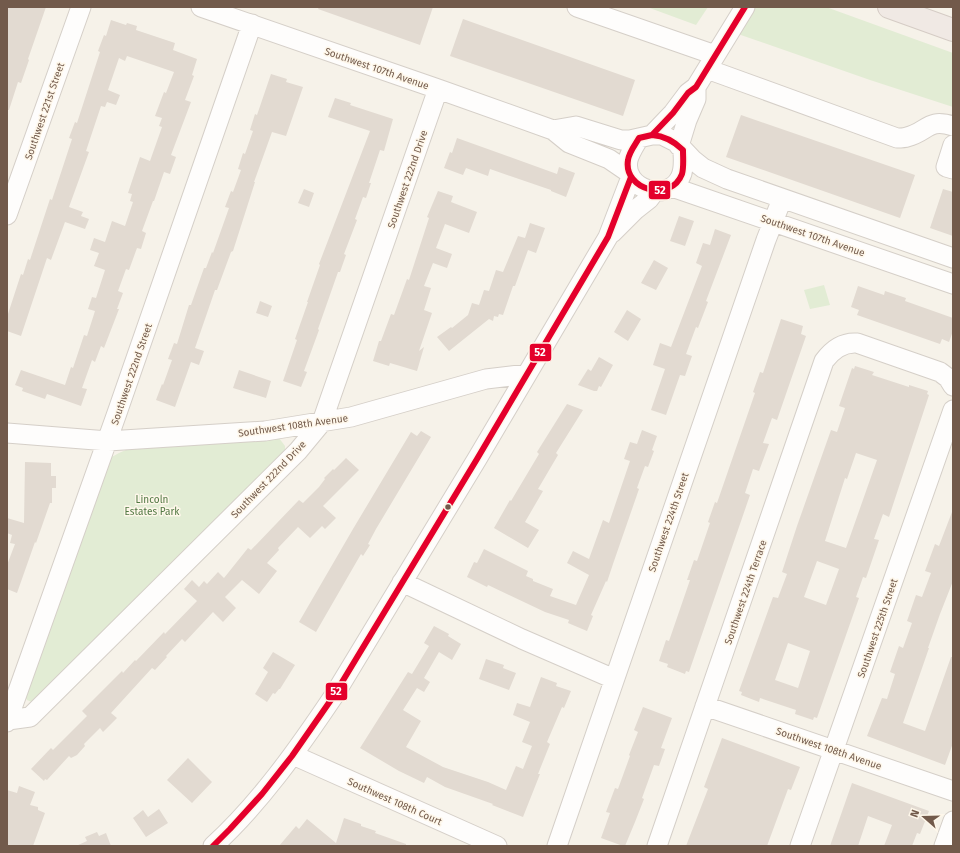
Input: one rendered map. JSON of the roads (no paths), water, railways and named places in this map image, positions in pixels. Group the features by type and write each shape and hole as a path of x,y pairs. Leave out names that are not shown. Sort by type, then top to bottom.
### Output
{"highway":[{"path":"889,7 953,30"}],"street":[{"name":"Southwest 221st Street","path":"7,215 80,7"},
{"name":"Southwest 107th Avenue","path":"201,7 553,130"},
{"path":"577,7 897,138 907,137 929,125 937,123 953,126"},
{"path":"213,846 268,787 293,755 333,697 608,237 629,175 628,160 630,153 673,113 688,93 696,87 745,7"},
{"name":"Southwest 222nd Street","path":"7,721 108,441 252,24"},
{"path":"608,237 635,210 680,178 684,162 681,148 687,120 696,99 696,87"},
{"name":"Southwest 222nd Drive","path":"7,721 30,717 298,451 322,422 438,89"},
{"path":"553,130 576,126 615,139 626,140 646,137 666,137 676,142 698,164 727,179 953,258"},
{"path":"553,130 569,143 609,160 629,175 636,184 642,188 663,189"},
{"path":"953,145 946,167 953,169"},
{"name":"Southwest 107th Avenue","path":"663,189 773,222 953,284"},
{"name":"Southwest 224th Street","path":"557,846 782,199"},
{"name":"Southwest 224th Terrace","path":"656,846 824,361 831,352 843,345 857,344 940,372 948,378 953,386"},
{"name":"Southwest 108th Avenue","path":"7,433 108,441 265,431 351,418 486,379 527,374"},
{"name":"Southwest 225th Street","path":"800,846 834,750 946,452 953,410"},
{"path":"402,582 522,639 614,679"},
{"name":"Southwest 108th Avenue","path":"705,706 953,791"},
{"name":"Southwest 108th Court","path":"293,755 497,846"},
{"path":"944,846 953,821"}],"park label":[{"name":"Lincoln Estates Park","path":"152,504"}]}
